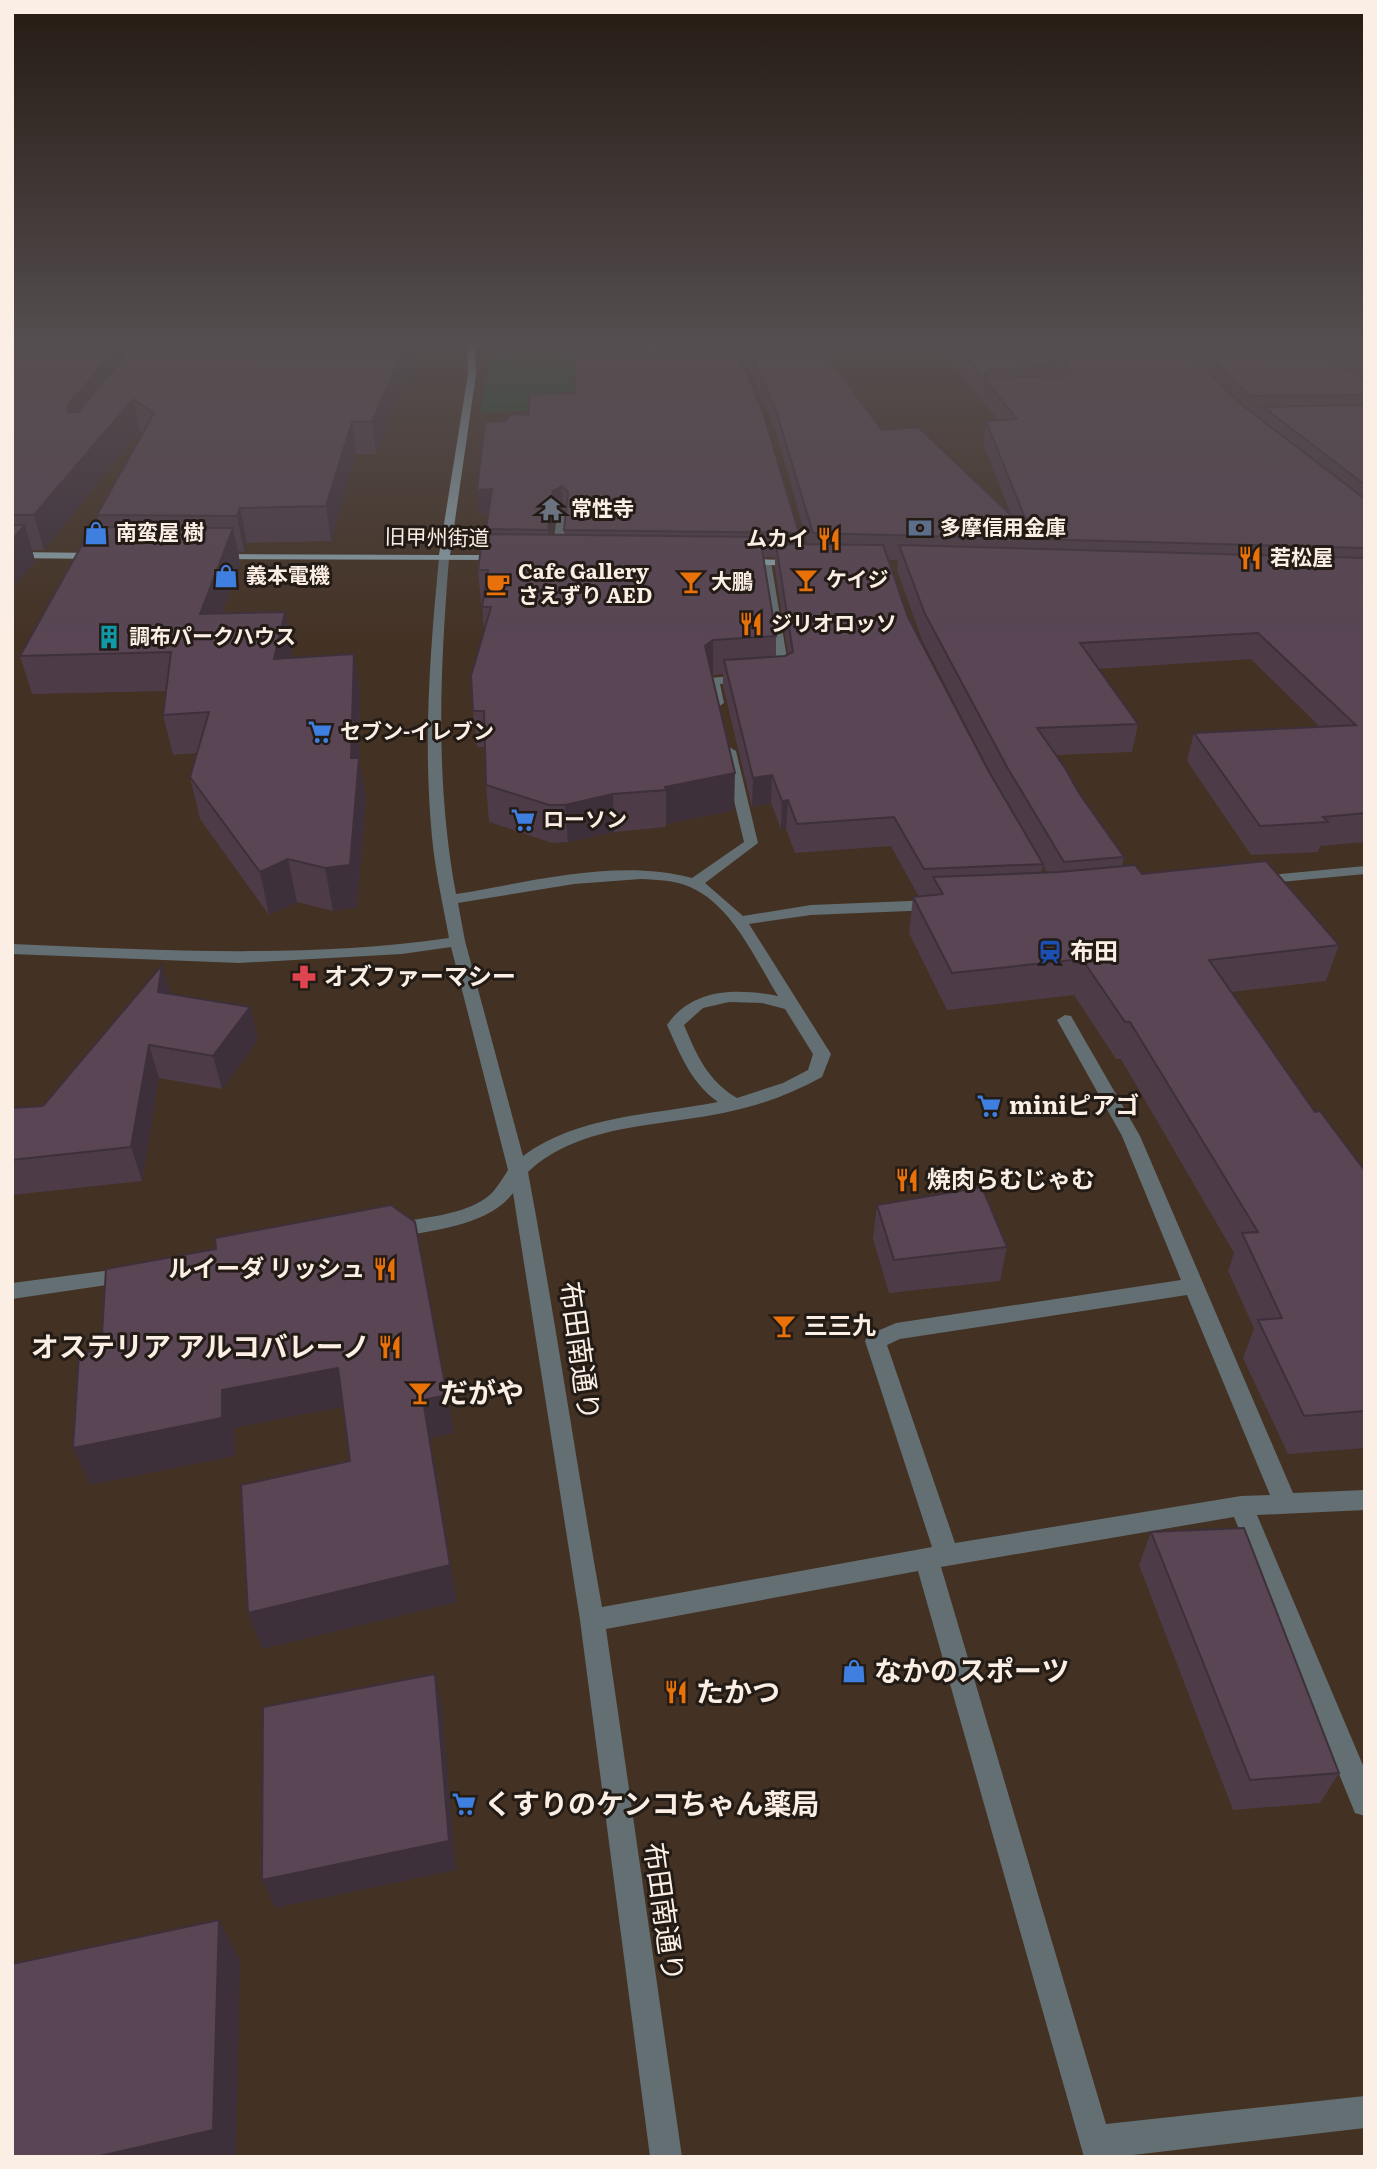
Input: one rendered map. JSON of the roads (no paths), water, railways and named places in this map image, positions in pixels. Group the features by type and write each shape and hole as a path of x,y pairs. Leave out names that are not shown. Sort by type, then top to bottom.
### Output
{"main road":[{"path":"444,558 461,444"},
{"path":"12,555 117,556"},
{"name":"旧甲州街道","path":"206,557 510,559"},
{"path":"551,559 570,559"},
{"path":"731,562 806,559"}],"street":[{"path":"551,559 562,515"},
{"name":"布田南通り","path":"444,558 434,680 434,771 439,840 457,941 519,1171 592,1620 667,2157"},
{"path":"695,883 751,843 712,681 783,676 766,562"},
{"path":"1242,882 1365,870"},
{"path":"374,1235 481,1208 503,1193 519,1171 537,1155 580,1134 763,1099 796,1086 816,1073 822,1054 739,921 724,904 695,883 660,875 614,876 449,900"},
{"path":"739,921 811,910 945,905"},
{"path":"12,948 239,958 402,949 457,941"},
{"path":"734,1104 716,1095 701,1081 675,1025 680,1016 697,1003 732,997 770,998 791,1005"},
{"path":"1065,1020 1131,1136 1285,1503"},
{"path":"12,1291 144,1274"},
{"path":"1194,1286 897,1331 875,1341 1098,2149 1365,2112"},
{"path":"592,1620 1241,1506 1365,1500"},
{"path":"1241,1506 1365,1803"}],"place":[{"name":"常性寺","path":"551,509"},
{"name":"多摩信用金庫","path":"920,528"},
{"name":"南蛮屋 樹","path":"96,533"},
{"name":"ムカイ","path":"829,539"},
{"name":"若松屋","path":"1250,558"},
{"name":"義本電機","path":"226,576"},
{"name":"ケイジ","path":"806,580"},
{"name":"大鵬","path":"691,582"},
{"name":"Cafe Gallery さえずり AED","path":"498,584"},
{"name":"ジリオロッソ","path":"751,624"},
{"name":"調布パークハウス","path":"109,637"},
{"name":"セブン-イレブン","path":"320,732"},
{"name":"ローソン","path":"523,820"},
{"name":"布田","path":"1050,952"},
{"name":"オズファーマシー","path":"304,977"},
{"name":"miniピアゴ","path":"989,1106"},
{"name":"焼肉らむじゃむ","path":"907,1180"},
{"name":"ルイーダ リッシュ","path":"385,1269"},
{"name":"三三九","path":"784,1326"},
{"name":"オステリア アルコバレーノ","path":"390,1347"},
{"name":"だがや","path":"420,1393"},
{"name":"なかのスポーツ","path":"854,1671"},
{"name":"たかつ","path":"676,1692"},
{"name":"くすりのケンコちゃん薬局","path":"464,1804"}]}
